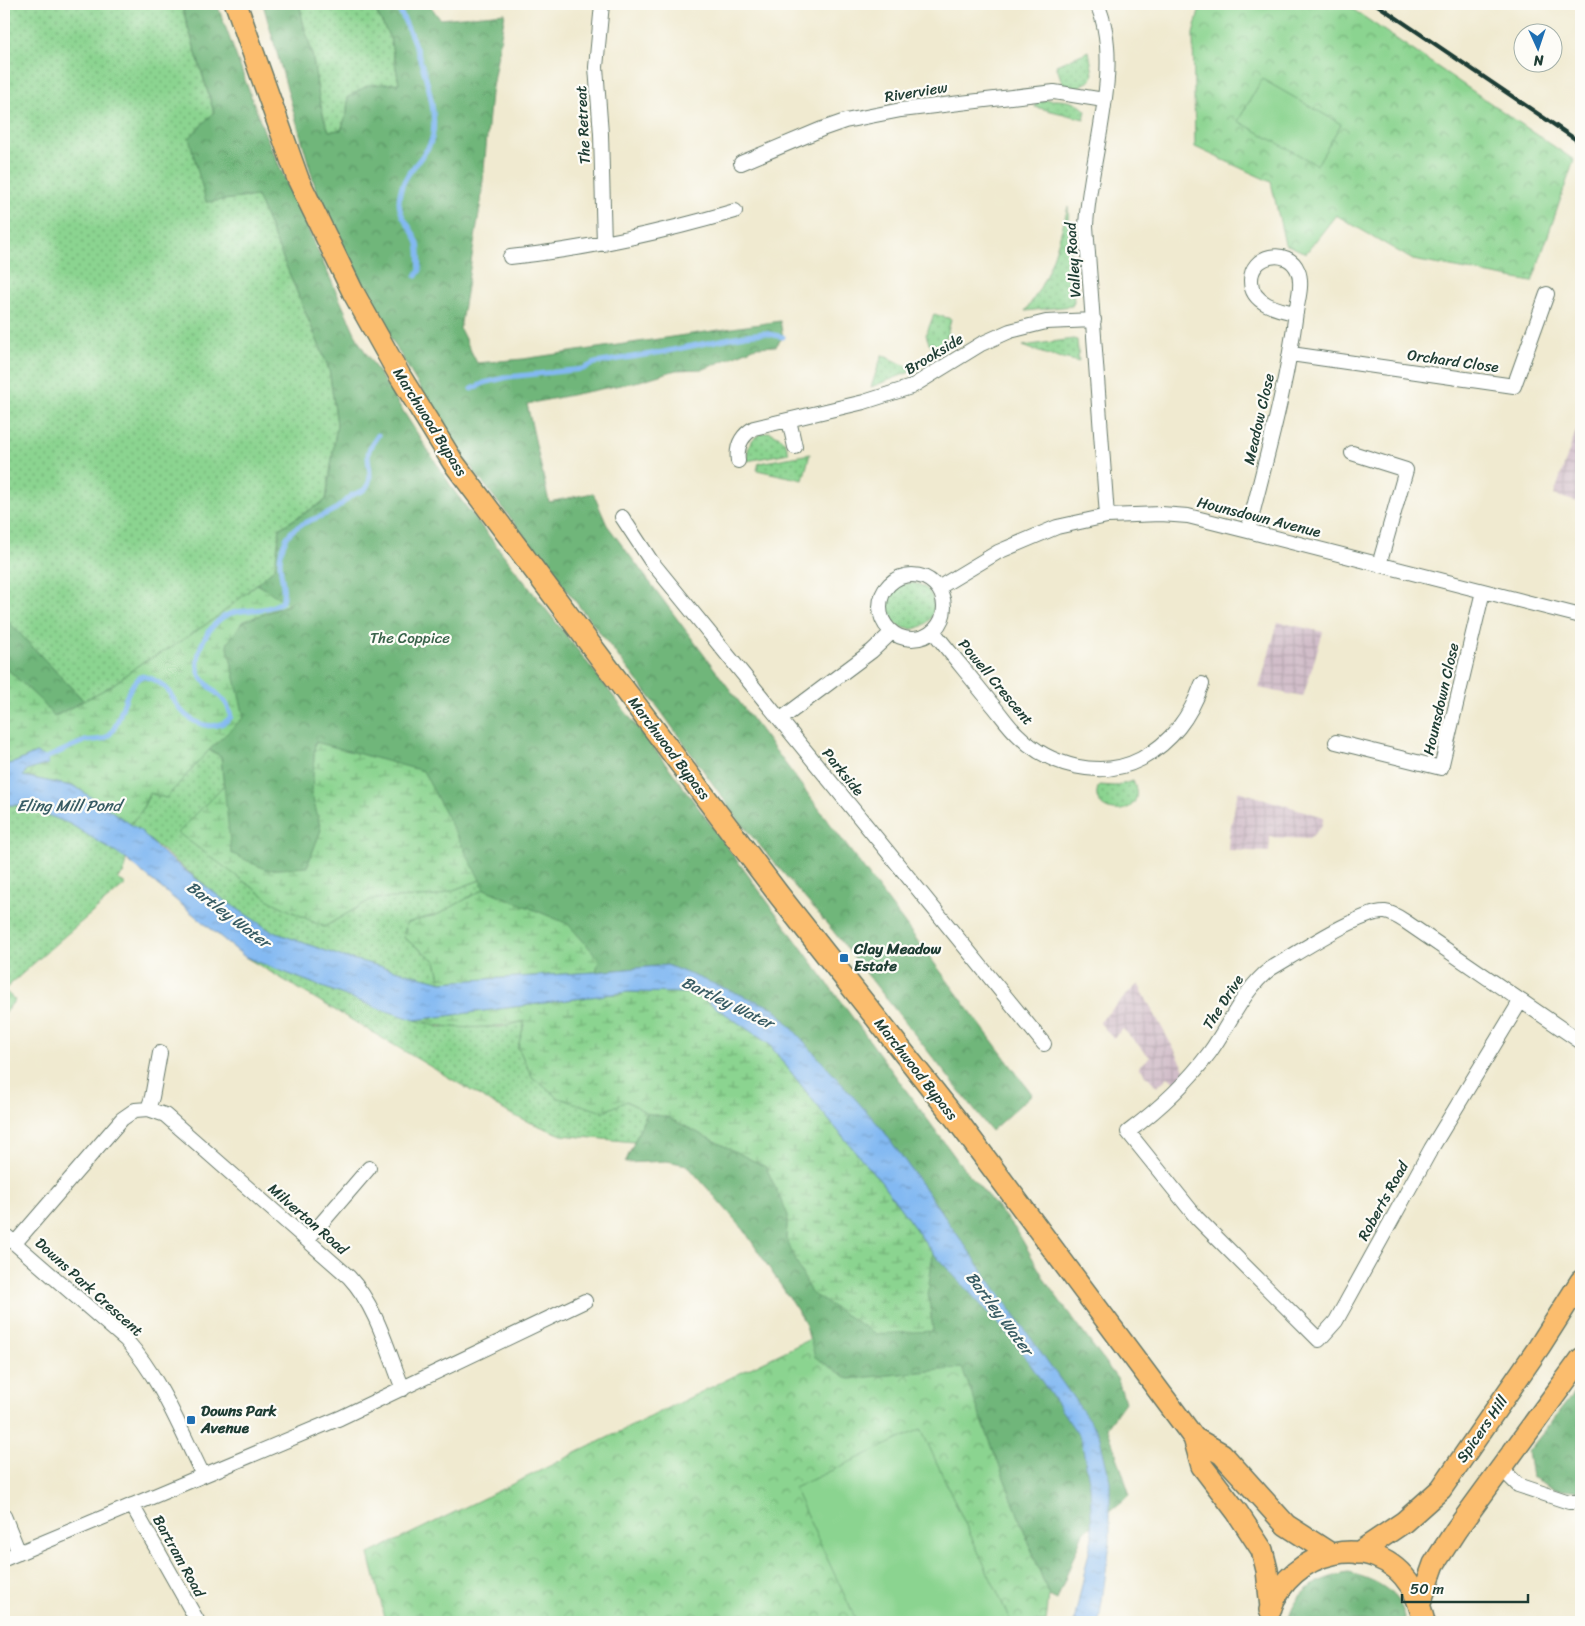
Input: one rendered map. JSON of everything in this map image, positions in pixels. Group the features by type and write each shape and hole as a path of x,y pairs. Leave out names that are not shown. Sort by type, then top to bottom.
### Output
{"main road":[{"name":"Marchwood Bypass","path":"236,4 298,179 353,292 400,376 453,462 778,895 959,1123 1194,1438 1202,1466 1237,1512 1262,1550 1267,1570 1269,1615"},
{"name":"Spicers Hill","path":"1358,1553 1404,1522 1441,1489 1539,1347 1581,1281"},
{"path":"1422,1612 1434,1564 1581,1359"},
{"name":"Marchwood Bypass","path":"1194,1438 1222,1454 1286,1525 1331,1554"},
{"path":"1269,1615 1280,1589 1293,1573 1311,1561 1331,1554 1358,1553 1378,1559 1396,1570 1410,1584 1422,1612"}],"street":[{"name":"The Retreat","path":"602,4 597,37 596,67 601,134 604,244"},
{"name":"Valley Road","path":"1097,4 1105,25 1108,47 1104,100 1087,210 1107,516"},
{"name":"Riverview","path":"741,163 830,126 901,110 1054,92 1104,100"},
{"path":"510,257 604,244 664,232 735,211"},
{"name":"Orchard Close","path":"1291,354 1514,386 1547,294"},
{"name":"Meadow Close","path":"1248,531 1291,354 1296,314"},
{"name":"Brookside","path":"738,461 738,448 746,432 764,424 864,402 911,387 981,344 1010,331 1046,322 1094,320"},
{"path":"789,420 795,447"},
{"path":"1352,453 1406,470 1379,564"},
{"name":"Hounsdown Avenue","path":"938,588 975,565 1028,538 1057,527 1107,516 1136,514 1188,516 1581,616"},
{"name":"Parkside","path":"622,516 650,560 1044,1044"},
{"path":"909,575 930,580 938,588 944,606 940,624 933,632 924,637 913,639 902,637 892,632 885,624 881,614 884,593 890,584 909,575"},
{"name":"Hounsdown Close","path":"1336,742 1441,768 1483,591"},
{"path":"781,720 872,651 892,632"},
{"name":"Powell Crescent","path":"933,632 1017,735 1049,757 1093,770 1112,769 1131,764 1164,744 1189,714 1202,684"},
{"name":"The Drive","path":"1256,1279 1197,1218 1128,1132 1158,1109 1187,1080 1210,1052 1256,980 1270,969 1360,919 1385,912 1406,922 1520,1002 1581,1042"},
{"name":"Roberts Road","path":"1256,1279 1319,1340 1336,1321 1431,1149 1520,1002"},
{"path":"15,1243 122,1119 135,1110 148,1109 152,1098 160,1053"},
{"name":"Milverton Road","path":"148,1109 165,1115 360,1289 369,1306 403,1389"},
{"path":"307,1240 369,1168"},
{"name":"Downs Park Crescent","path":"4,1234 126,1340 140,1356 157,1384 203,1475"},
{"path":"4,1559 403,1389 584,1301"},
{"path":"1501,1468 1518,1485 1569,1502 1581,1502"},
{"name":"Bartram Road","path":"132,1505 198,1622"},
{"path":"4,1516 19,1553"}],"shaded area":[{"path":"1581,416 1581,503 1554,495"},
{"path":"1278,622 1323,632 1303,697 1259,688"},
{"path":"1238,791 1324,817 1321,827 1309,839 1270,837 1269,852 1228,850 1229,835"},
{"path":"1138,984 1187,1073 1177,1084 1168,1077 1157,1087 1139,1067 1150,1057 1123,1029 1113,1038 1099,1022"}],"green space":[{"path":"4,4 181,4 214,113 206,202 257,196 329,369 337,424 326,500 280,528 275,568 220,615 172,647 140,664 111,686 84,701 4,617"},
{"name":"The Coppice","path":"181,4 217,4 265,134 359,342 454,491 670,769 958,1161 1017,1231 1048,1285 1118,1380 1125,1402 1107,1427 1130,1495 1083,1533 1057,1600 1049,1596 962,1368 849,1379 814,1357 805,1322 744,1230 687,1165 667,1161 625,1163 647,1113 667,1117 766,1167 788,1215 786,1239 933,1331 928,1293 933,1253 944,1215 877,1124 667,965 596,972 598,959 568,924 484,889 423,771 315,742 312,794 321,830 307,867 267,870 230,853 221,756 209,750 244,717 227,644 242,622 289,605 257,584 275,568 280,528 326,500 337,424 329,369 257,196 206,202 189,138 214,112"},
{"path":"263,4 300,4 303,23 312,54 320,103 329,131 341,130 347,113 348,97 368,85 399,83 390,38 372,4 429,4 440,19 505,13 491,93 481,202 460,329 477,363 523,359 780,321 783,337 776,346 756,347 704,369 676,370 640,381 527,404 549,502 593,493 607,525 1032,1094 991,1131 833,931 743,826 660,710 455,447 383,325 320,204"},
{"path":"300,4 372,4 390,38 399,83 348,97 347,113 341,130 329,131 325,122"},
{"path":"1201,4 1345,4 1574,160 1532,282 1413,260 1336,215 1306,253 1285,244 1271,182 1195,147 1193,34"},
{"path":"1089,51 1093,74 1091,80 1077,88 1063,85 1056,65"},
{"path":"1262,79 1341,124 1317,165 1238,121"},
{"path":"1041,100 1065,101 1077,104 1086,111 1084,119 1035,107 1036,102"},
{"path":"1068,207 1074,302 1072,306 1025,311 1047,274"},
{"path":"934,314 951,319 942,354 929,343 926,335"},
{"path":"1077,340 1079,362 1042,353 1023,346"},
{"path":"882,355 915,370 871,387"},
{"path":"769,432 777,435 782,440 789,453 747,461 749,445 752,441 758,435"},
{"path":"810,454 803,480 757,470 759,463"},
{"path":"911,583 924,587 930,593 934,606 930,619 924,625 911,629 898,625 892,619 888,606 892,593 898,587"},
{"path":"257,584 289,604 242,622 227,644 244,717 209,750 166,798 149,793 142,810 130,824 76,787 23,776 26,771 47,764 36,753 4,765 4,666 42,702 54,717 111,686 140,664 172,647 220,615"},
{"path":"4,617 84,701 53,717 42,702 4,666"},
{"path":"315,742 423,771 480,880 437,896 372,899 324,927 272,902 178,833 224,785 231,853 267,870 307,867 321,830 312,794"},
{"path":"209,750 221,756 224,785 179,833 273,902 324,927 372,899 437,896 480,880 484,889 439,914 406,923 404,938 436,961 441,982 340,956 271,931 221,898 130,824 142,810 150,793 166,798"},
{"path":"1133,781 1136,794 1134,803 1127,809 1108,809 1101,804 1097,796 1099,785 1115,786"},
{"path":"4,805 21,806 53,816 68,823 126,859 124,873 118,879 126,884 4,990"},
{"path":"484,889 568,924 599,959 596,972 441,982 436,961 404,938 406,923 439,914"},
{"path":"245,957 377,1008 439,1027 501,1027 525,1021 518,1047 532,1077 559,1098 626,1101 647,1113 634,1142 562,1135 514,1116"},
{"path":"4,990 15,1000 4,1014"},
{"path":"628,992 696,993 769,1044 823,1113 882,1183 933,1253 928,1293 933,1331 876,1334 811,1293 786,1239 788,1215 766,1167 667,1117 647,1113 627,1101 603,1112 559,1098 532,1077 518,1047 525,1021 498,1026 470,1028 442,1026 415,1020"},
{"path":"810,1339 815,1357 849,1379 962,1368 1049,1596 1046,1622 386,1622 369,1554"},
{"path":"1581,1384 1581,1491 1553,1488 1532,1477 1528,1452"},
{"path":"921,1429 1011,1622 857,1622 794,1488"},
{"path":"1349,1573 1368,1579 1386,1588 1399,1603 1406,1622 1288,1622 1296,1602 1310,1587 1328,1578"}],"water":[{"path":"36,753 48,758 48,764 26,771 23,776 76,787 142,832 159,850 221,898 271,931 340,956 442,982 596,972 667,965 774,1008 883,1130 1099,1434 1110,1481 1110,1543 1099,1622 1074,1622 1092,1537 1090,1486 1081,1439 1015,1342 933,1253 882,1183 823,1113 769,1044 695,993 628,992 415,1020 377,1008 245,957 126,859 70,824 22,805 4,805 4,765"}],"waterway":[{"path":"396,4 425,74 433,115 433,132 429,146 406,178 400,193 399,202 401,213 418,244 420,270 416,276"},
{"path":"472,389 484,383 508,377 583,369 595,363 663,352 745,335 765,333 783,337"},
{"path":"43,759 85,741 105,738 111,733 130,689 142,676 156,681 169,691 185,715 198,723 212,726 219,725 231,717 223,699 204,681 198,670 199,652 204,639 218,621 230,614 266,608 282,602 283,587 280,557 286,539 295,528 334,510 352,495 365,489 370,477 368,453 378,435"}],"railway":[{"path":"1376,4 1581,143"}],"place":[{"name":"Clay Meadow Estate","path":"844,958"},
{"name":"Downs Park Avenue","path":"191,1420"}],"water label":[{"name":"Eling Mill Pond","path":"69,805"},
{"name":"Bartley Water","path":"229,914"},
{"name":"Bartley Water","path":"728,1002"},
{"name":"Bartley Water","path":"1000,1313"}]}
